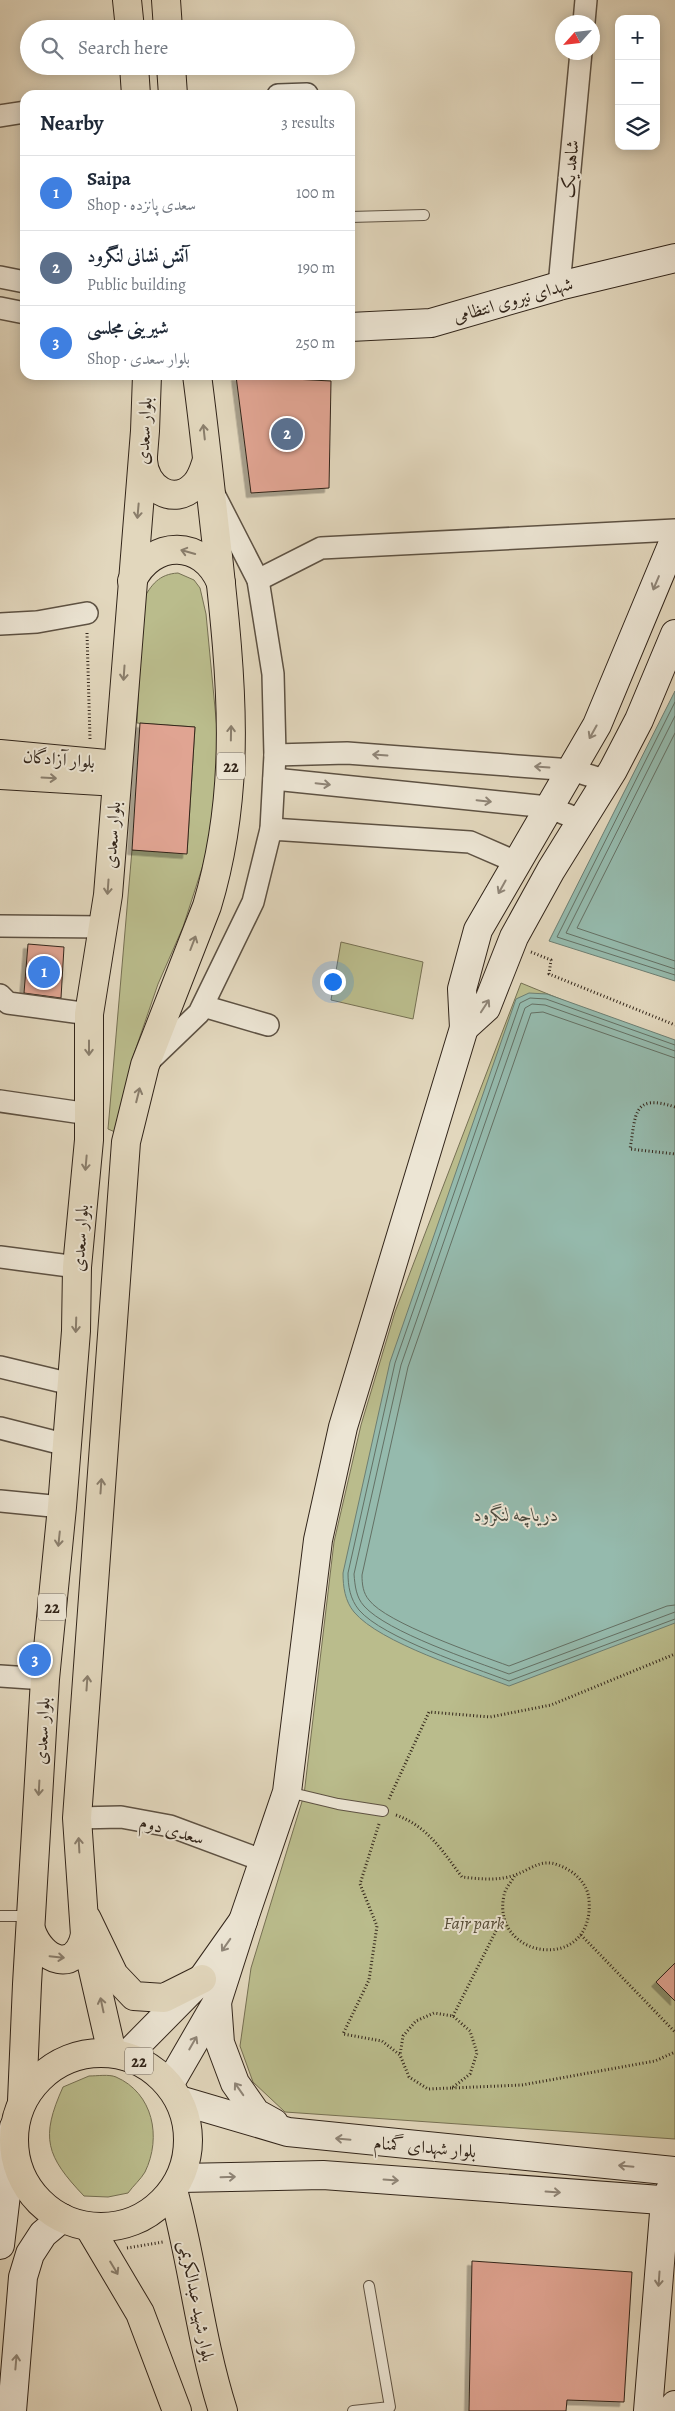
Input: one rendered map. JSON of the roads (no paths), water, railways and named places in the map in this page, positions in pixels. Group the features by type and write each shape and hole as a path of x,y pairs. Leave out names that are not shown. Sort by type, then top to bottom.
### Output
{"main road":[{"path":"127,0 129,20"},
{"path":"166,0 167,20"},
{"path":"135,75 136,90"},
{"path":"171,75 172,90"},
{"name":"بلوار سعدی","path":"22,2101 45,1679 67,1445 77,1267 88,1140 89,1014 104,926 108,770 132,581 143,460 147,380"},
{"name":"22","path":"120,2054 84,1922 77,1818 126,1142 145,1065 207,906 224,841 231,780 228,641 198,380"},
{"path":"143,460 143,471 155,488 165,493 176,494 186,492 195,486 201,477 207,460"},
{"path":"132,581 144,562 154,556 175,550 186,550 204,559 212,566 221,585"},
{"name":"بلوار آزادگان","path":"0,754 108,770"},
{"name":"بلوار آزادگان","path":"0,775 108,770"},
{"path":"31,1923 41,1950 55,1959 71,1956 78,1952 84,1922"},
{"path":"84,1922 114,1975 134,1996 164,1998 202,1979"},
{"name":"22","path":"85,2053 120,2054 143,2063 157,2073 174,2093 187,2126 187,2153 176,2184 156,2208 136,2220 112,2227 89,2226 62,2218 40,2202 24,2181 15,2155 14,2128 22,2101 38,2079 60,2062 85,2053"},
{"name":"بلوار شهید عبدالکریمی","path":"176,2184 210,2371 223,2411"},
{"path":"89,2226 140,2313 169,2385 177,2411"}],"street":[{"path":"585,15 586,0"},
{"name":"شاهد یک","path":"559,286 580,60"},
{"path":"0,116 20,113"},
{"name":"شهدای نیروی انتظامی","path":"355,327 431,324 559,286 675,258"},
{"path":"0,277 20,281"},
{"path":"0,308 20,312"},
{"path":"145,1065 199,1014 253,902 271,829 276,755 273,674 258,580 210,486"},
{"path":"258,580 321,548 675,530"},
{"path":"174,2093 217,2002 287,1792 318,1540 343,1427 464,1028 462,989 478,930 597,725 675,538"},
{"path":"0,624 38,622 87,614"},
{"path":"464,1028 486,1008 514,938 551,870 583,821 639,720 675,634"},
{"path":"276,755 347,753 572,770 606,781"},
{"path":"274,779 548,807 583,821"},
{"path":"271,829 470,842 516,862"},
{"path":"0,926 104,926"},
{"path":"0,995 8,1003 89,1014"},
{"path":"203,1006 268,1025"},
{"path":"0,1101 89,1114"},
{"path":"0,1257 77,1267"},
{"path":"0,1367 71,1384"},
{"path":"0,1428 67,1445"},
{"path":"0,1501 62,1507"},
{"path":"0,1676 45,1679"},
{"name":"سعدی دوم","path":"77,1818 121,1817 170,1826 264,1860"},
{"path":"120,2054 202,1979 243,1921"},
{"path":"217,2002 220,2043 235,2083 256,2112 288,2132"},
{"name":"بلوار شهدای گمنام","path":"174,2093 288,2132 675,2171"},
{"path":"0,2244 1,2213 14,2128"},
{"name":"بلوار شهدای گمنام","path":"176,2184 323,2175 672,2194"},
{"path":"648,2411 672,2194"},
{"path":"12,2411 23,2277 30,2254 42,2234 62,2218"},
{"path":"674,2411 675,2405"}],"lane":[{"path":"355,217 424,215"},
{"path":"287,1792 338,1804 383,1811"},
{"path":"0,1916 31,1923"},
{"path":"353,2411 390,2407 369,2286"}],"water":[{"path":"675,691 675,981 549,941"},
{"name":"دریاچه لنگرود","path":"529,993 547,994 675,1040 675,1623 509,1686 427,1655 384,1635 354,1612 348,1603 344,1589 343,1573 390,1362 516,999"}],"place":[{"name":"آتش نشانی لنگرود","path":"287,434"},
{"name":"Saipa","path":"44,972"},
{"name":"شیرینی مجلسی","path":"35,1660"}],"park label":[{"name":"Fajr park","path":"474,1923"}]}
